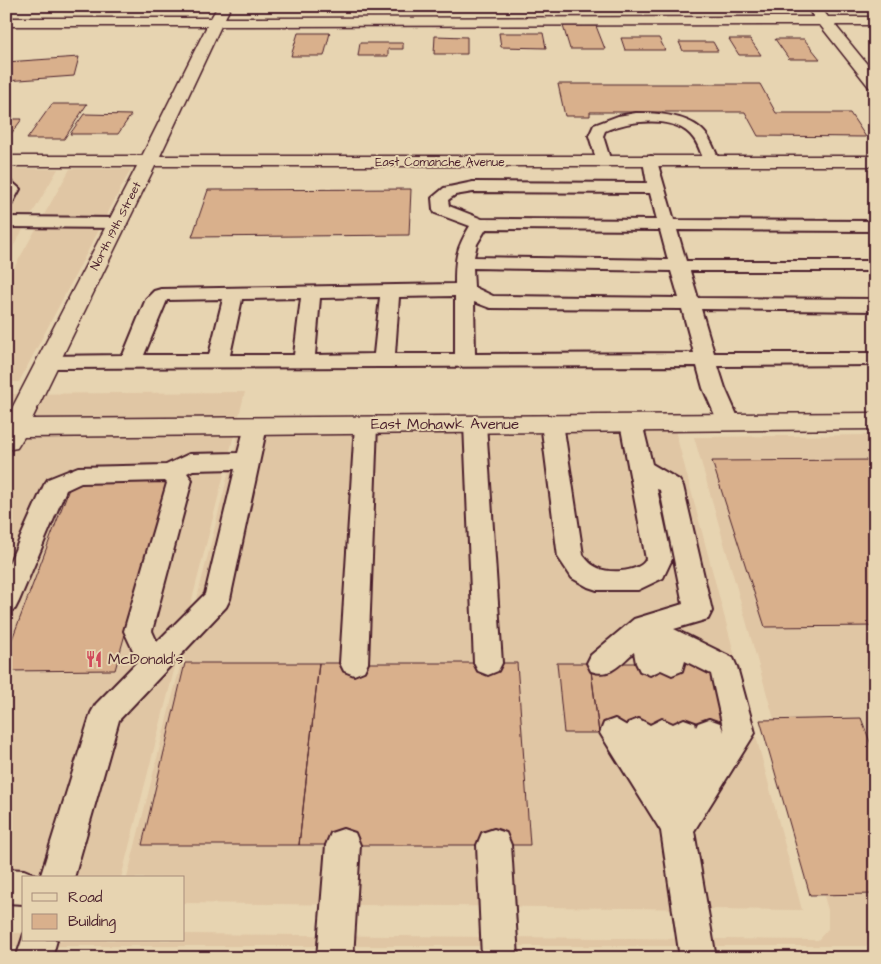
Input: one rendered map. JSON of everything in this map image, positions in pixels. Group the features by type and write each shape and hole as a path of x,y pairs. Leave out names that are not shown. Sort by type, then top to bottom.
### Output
{"street":[{"path":"812,6 875,84"},
{"path":"6,22 219,14 875,21"},
{"name":"North 19th Street","path":"9,433 48,362 118,223 219,14"},
{"name":"East Comanche Avenue","path":"6,161 875,161"},
{"name":"East Mohawk Avenue","path":"9,433 256,426 875,421"}],"lane":[{"path":"603,162 596,136 599,128 612,120 645,117 660,118 686,127 699,135 712,161"},
{"path":"651,161 656,188 714,388 730,422"},
{"path":"6,185 12,189 6,200"},
{"path":"656,188 473,187 450,191 440,198 441,209 480,224 875,226"},
{"path":"6,222 118,223"},
{"path":"465,361 464,262 468,244 480,224"},
{"path":"464,262 679,266 875,266"},
{"path":"131,361 156,299 161,295 464,290 490,302 875,305"},
{"path":"384,361 390,291"},
{"path":"304,361 311,292"},
{"path":"218,361 234,293"},
{"path":"48,362 875,359"},
{"path":"552,424 571,557 581,571 597,580 638,580 654,571 659,559 631,423"},
{"path":"475,424 488,663"},
{"path":"354,663 366,425"},
{"path":"58,876 106,712 218,599 256,426"},
{"path":"6,601 56,485 78,475 170,473 188,462 248,461"},
{"path":"641,468 671,486 698,611 644,628"},
{"path":"154,664 138,631 180,480 170,473"},
{"path":"644,628 649,663"},
{"path":"644,628 649,663"},
{"path":"644,628 649,663"},
{"path":"644,628 723,667 740,734 678,828"},
{"path":"662,733 678,828"},
{"path":"662,733 678,828"},
{"path":"662,733 698,958"},
{"path":"335,958 343,845"},
{"path":"494,845 500,958"},
{"path":"6,886 22,887"},
{"path":"34,958 38,942"}],"shaded area":[{"path":"6,169 58,169 6,259"},
{"path":"70,169 131,169 19,382 6,382 6,282"},
{"path":"245,392 122,876 22,876 22,881 6,901 6,394"},
{"path":"675,430 802,910 185,903 185,876 128,876 239,431"},
{"path":"875,435 875,946 6,946 6,933 22,933 22,942 185,942 185,934 818,940 828,929 828,910 694,437"}],"building":[{"path":"563,26 596,26 605,49 570,49"},
{"path":"298,33 330,33 324,56 291,56"},
{"path":"499,33 543,33 546,48 501,47"},
{"path":"435,36 467,37 467,54 434,54"},
{"path":"621,38 659,38 665,50 625,50"},
{"path":"729,39 750,39 761,55 739,55"},
{"path":"775,39 804,39 820,59 789,59"},
{"path":"679,42 713,42 718,51 683,51"},
{"path":"360,43 403,43 403,49 388,49 388,56 358,56"},
{"path":"79,57 74,76 6,81 6,62"},
{"path":"558,84 760,84 776,113 850,113 866,137 758,136 745,112 590,112 590,116 565,116"},
{"path":"52,104 87,104 64,139 27,139"},
{"path":"84,114 131,115 118,134 70,134"},
{"path":"6,119 22,119 8,138 6,138"},
{"path":"411,189 409,235 192,237 208,190"},
{"path":"875,460 875,626 765,627 712,461"},
{"path":"168,480 115,670 6,671 6,655 72,481"},
{"path":"185,663 319,663 299,845 142,845"},
{"path":"319,663 517,663 530,845 299,845"},
{"path":"557,663 590,663 599,733 564,733"},
{"path":"590,663 712,663 729,733 599,733"},
{"path":"861,718 875,755 875,894 810,895 760,720"}],"place":[{"name":"McDonald's","path":"94,659"}]}
